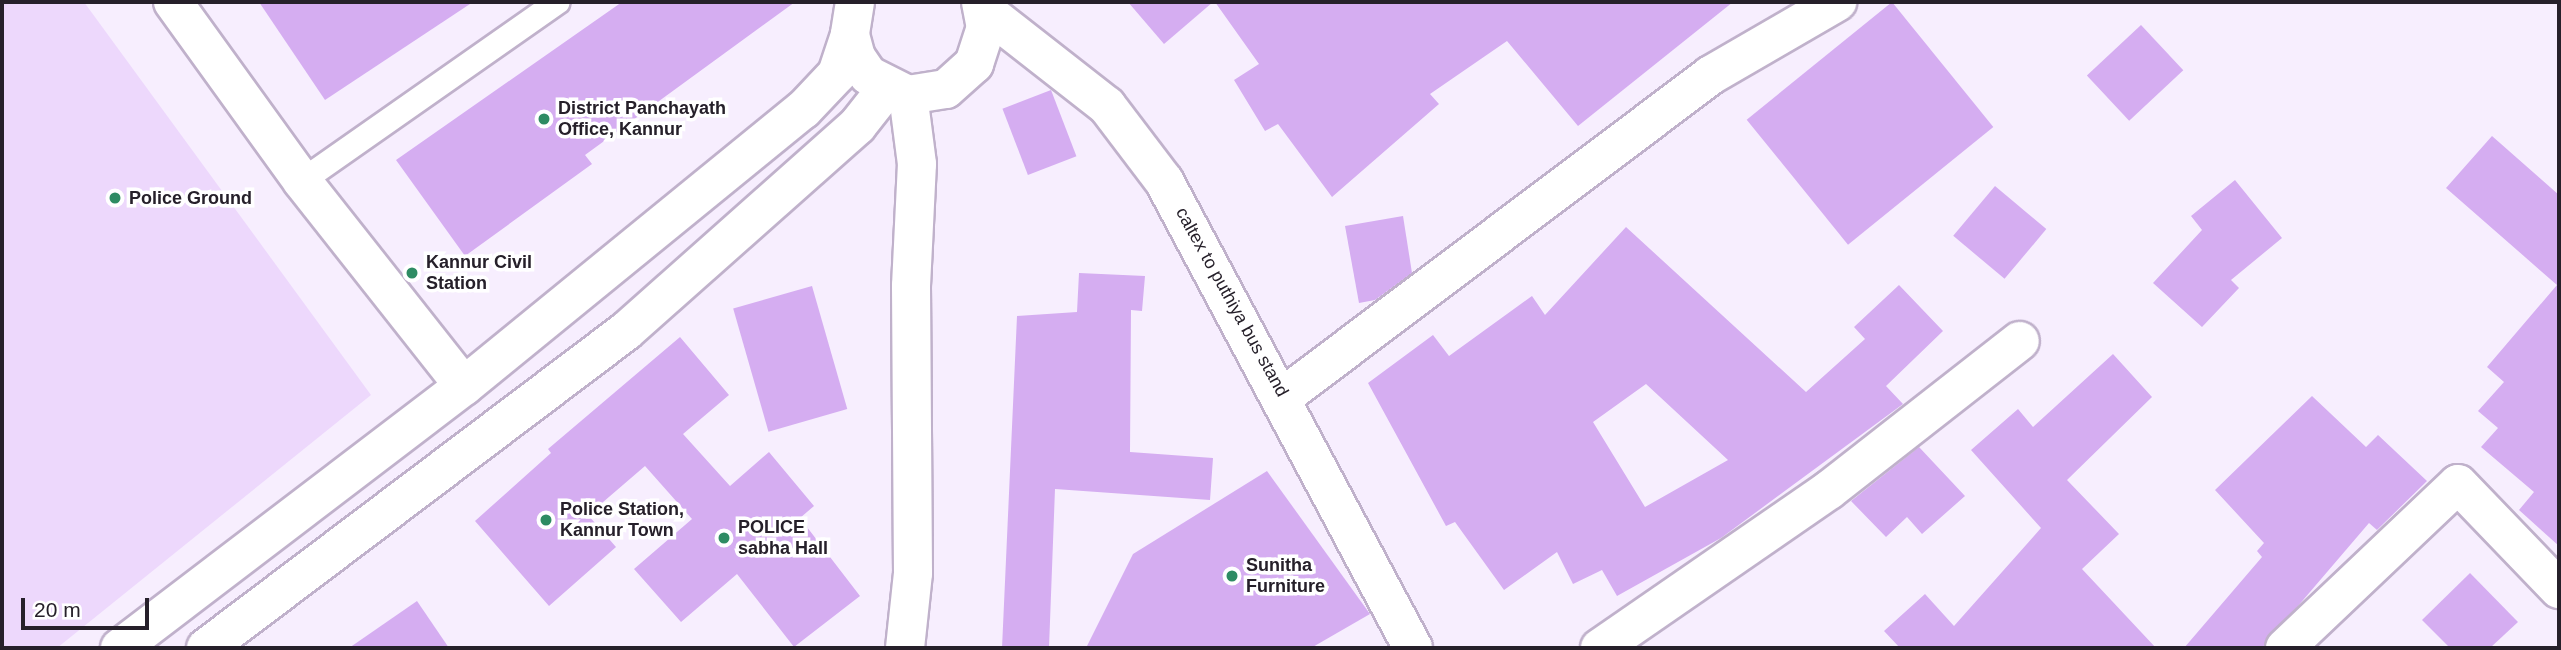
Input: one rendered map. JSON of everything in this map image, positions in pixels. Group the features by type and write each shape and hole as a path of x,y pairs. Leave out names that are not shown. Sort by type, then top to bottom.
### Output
{"street":[{"path":"173,2 302,181 464,386"},
{"path":"1284,396 1711,75 1837,2"},
{"path":"852,19 868,75 897,91 946,89 974,64 986,28 982,5"},
{"name":"caltex to puthiya bus stand","path":"982,5 1107,106 1164,181 1284,396 1413,648"},
{"path":"120,648 464,386 803,110 837,74 852,19"},
{"path":"206,648 626,331 897,91"},
{"path":"897,91 917,164 911,286 913,573 905,648"},
{"path":"1600,648 1829,490 2020,341"},
{"path":"2285,648 2458,484 2559,589"}],"lane":[{"path":"302,181 558,2"}],"shaded area":[{"name":"Police Ground","path":"2,2 84,2 371,395 57,648 2,648"}],"building":[{"path":"259,2 473,2 325,100"},
{"name":"District Panchayath Office, Kannur","path":"622,2 795,2 585,155 592,164 465,256 396,160"},
{"path":"1128,2 1213,2 1164,44"},
{"path":"1215,2 1733,2 1578,126 1507,41 1430,94 1439,104 1332,197 1278,124 1265,131 1234,80 1259,64"},
{"path":"1892,2 1993,127 1848,245 1747,120"},
{"path":"2141,25 2183,70 2129,121 2087,75"},
{"path":"1051,90 1076,156 1028,175 1002,109"},
{"path":"2492,136 2559,195 2559,546 2519,510 2534,492 2481,447 2498,428 2478,411 2504,382 2487,367 2557,285 2446,188"},
{"path":"2235,180 2282,238 2231,280 2239,288 2202,327 2153,283 2202,230 2191,216"},
{"path":"1995,186 2046,229 2005,279 1953,236"},
{"path":"1403,216 1412,273 1375,300 1359,303 1345,226"},
{"path":"1626,227 1806,392 1865,339 1854,327 1899,285 1943,331 1886,386 1903,404 1721,538 1617,596 1602,570 1573,584 1557,552 1504,590 1455,522 1446,526 1368,383 1433,335 1449,356 1532,296 1545,315","holes":["1646,384 1728,460 1645,507 1593,422"]},
{"path":"1079,273 1145,276 1142,311 1131,310 1130,452 1213,458 1210,500 1055,489 1049,648 1002,648 1017,316 1077,312"},
{"path":"812,286 847,409 768,432 733,309"},
{"path":"680,337 729,395 683,434 730,486 769,452 814,506 800,518 860,596 794,647 737,574 681,622 634,569 692,519 645,466 588,515 616,547 549,606 475,521 551,453 548,449"},
{"path":"2113,354 2152,397 2067,480 2119,534 2082,569 2156,648 1900,648 1884,631 1925,594 1954,626 2041,528 1971,450 2018,409 2033,427"},
{"path":"2312,396 2366,447 2378,435 2427,481 2377,530 2369,523 2262,648 2184,648 2262,557 2257,551 2264,543 2215,490"},
{"path":"1919,447 1965,496 1922,534 1907,517 1886,537 1851,501"},
{"name":"Sunitha Furniture","path":"1267,471 1370,614 1311,648 1086,648 1133,554"},
{"path":"2470,573 2518,622 2490,648 2450,648 2422,620"},
{"path":"417,601 449,648 349,648"}],"place":[{"name":"District Panchayath Office, Kannur","path":"544,119"},
{"name":"Police Ground","path":"115,198"},
{"name":"Kannur Civil Station","path":"412,273"},
{"name":"Police Station, Kannur Town","path":"546,520"},
{"name":"POLICE sabha Hall","path":"724,538"},
{"name":"Sunitha Furniture","path":"1232,576"}]}
